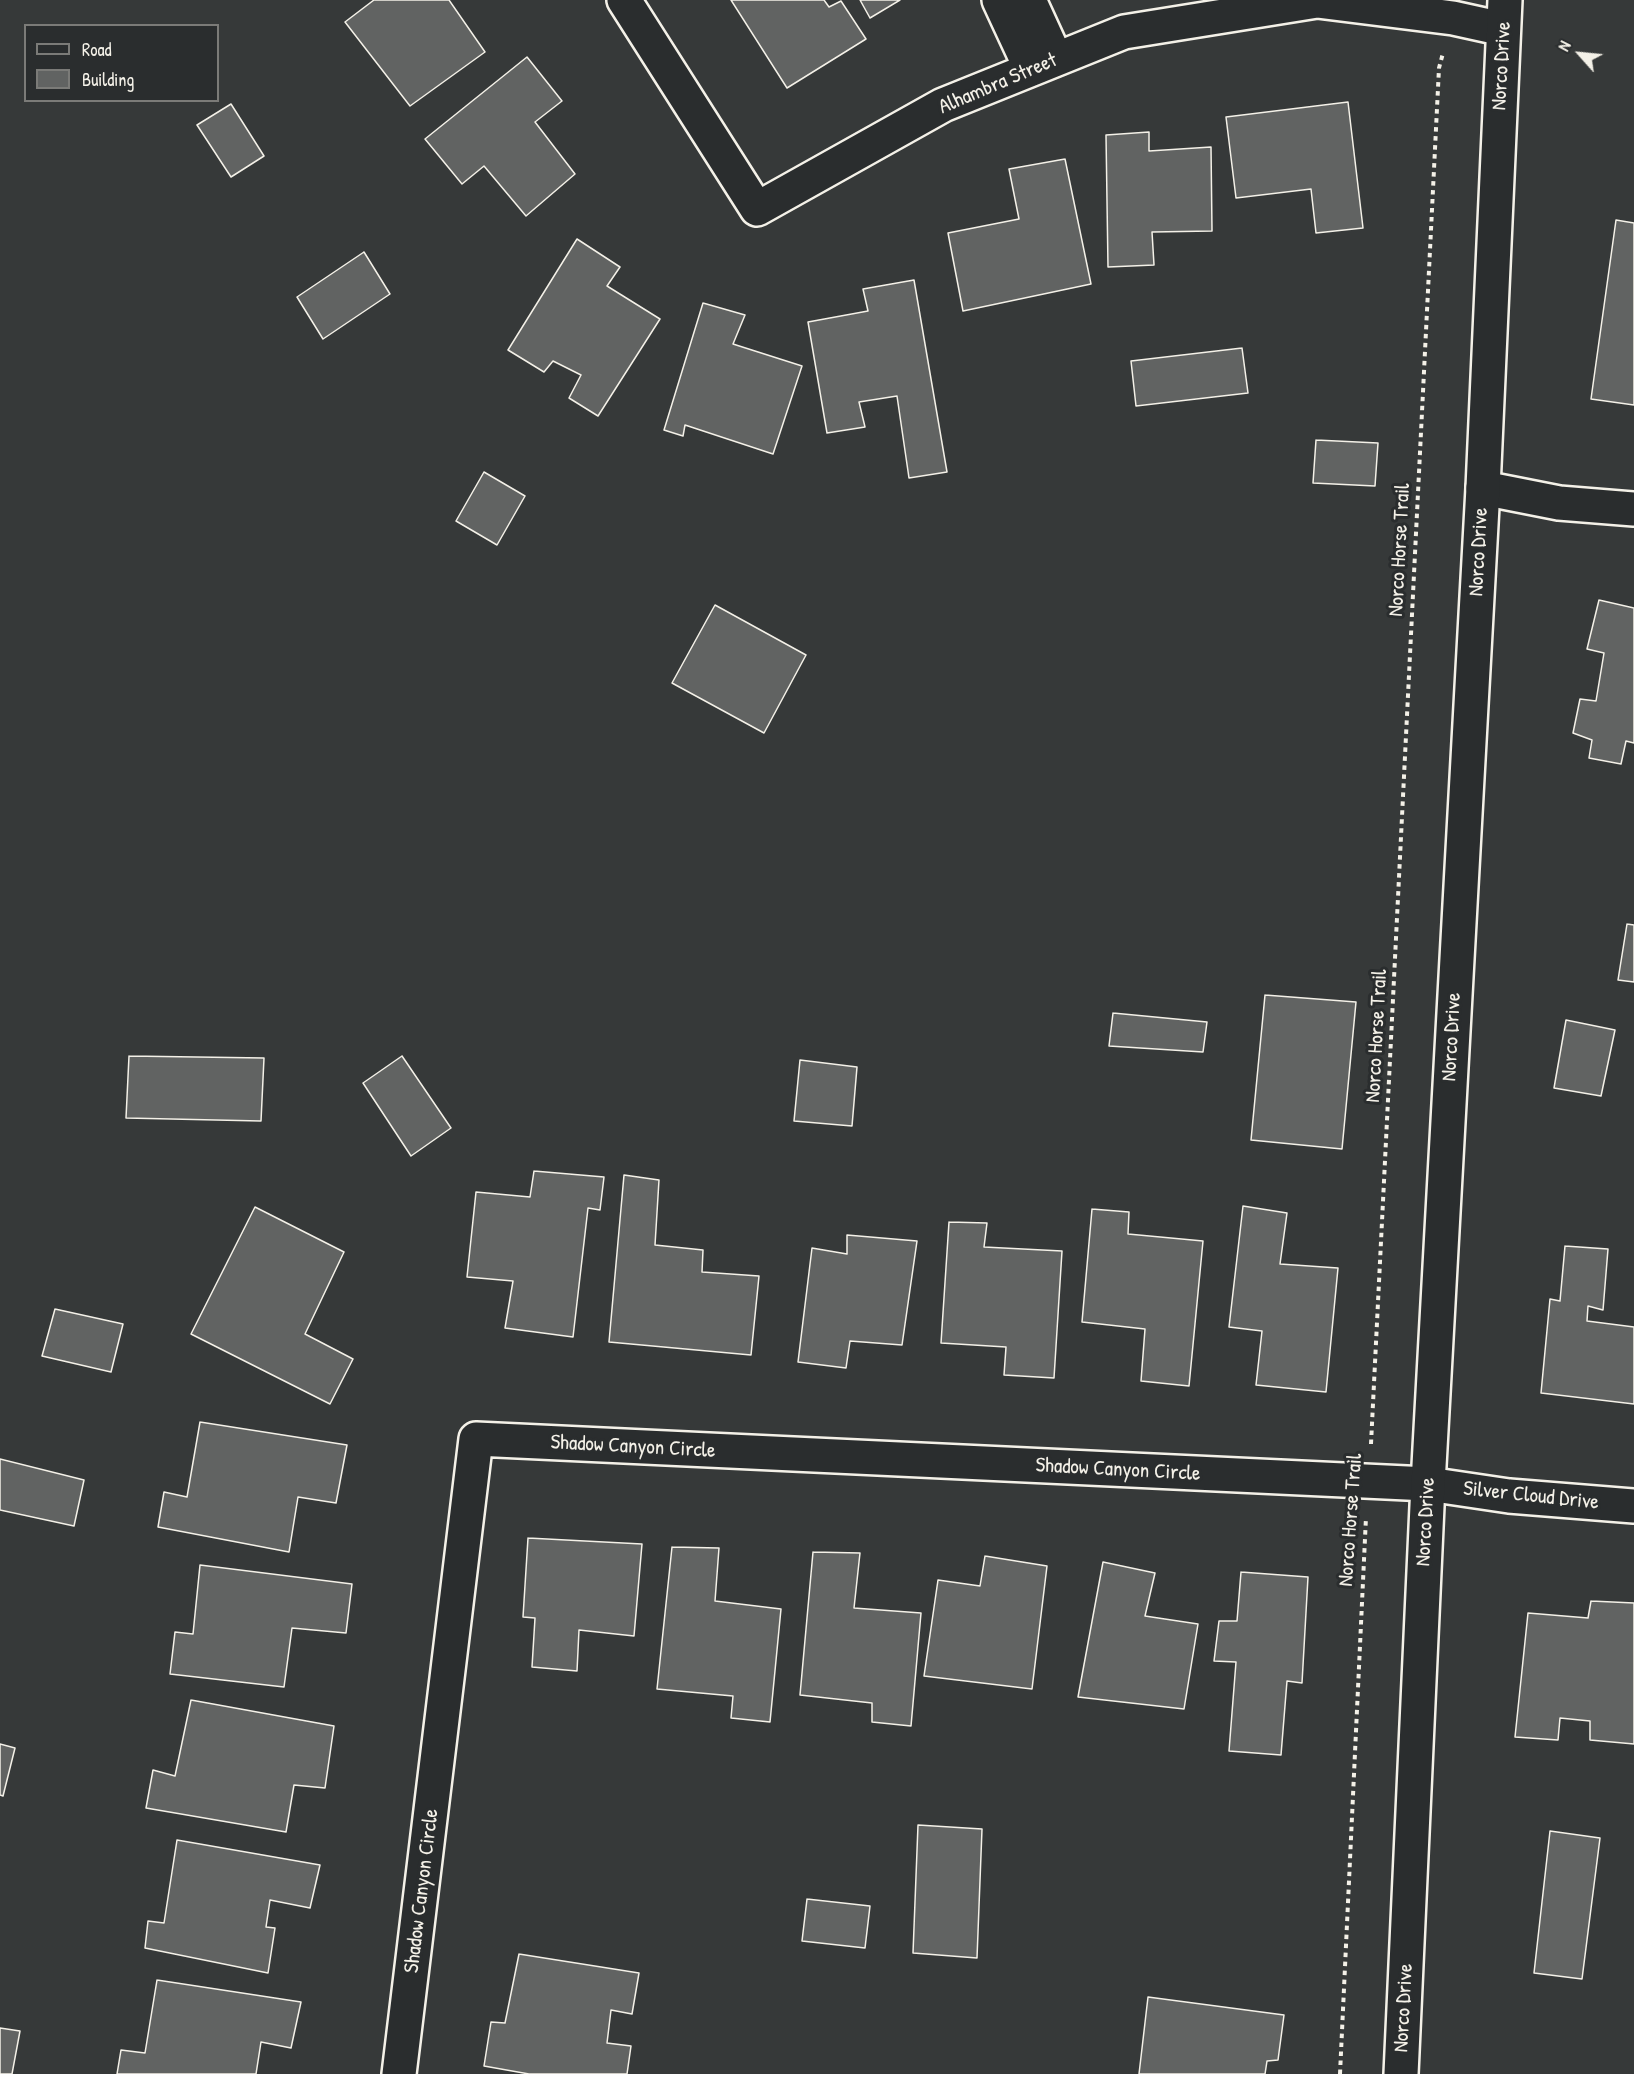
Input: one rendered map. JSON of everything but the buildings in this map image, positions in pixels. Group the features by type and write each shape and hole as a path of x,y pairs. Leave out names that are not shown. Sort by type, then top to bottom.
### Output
{"street":[{"name":"Alhambra Street","path":"624,0 757,209 943,105 1124,32 1317,1 1452,18 1504,15"},
{"path":"999,0 1043,64"},
{"path":"1029,0 1043,64"},
{"name":"Norco Drive","path":"1401,2074 1428,1484 1483,488 1504,15"},
{"path":"1483,488 1559,503 1634,509"},
{"name":"Shadow Canyon Circle","path":"399,2074 477,1439 1428,1484"},
{"name":"Silver Cloud Drive","path":"1428,1484 1509,1496 1634,1506"}],"path":[{"name":"Norco Horse Trail","path":"1340,2074 1363,1554 1370,1482 1439,68 1452,18"}]}
